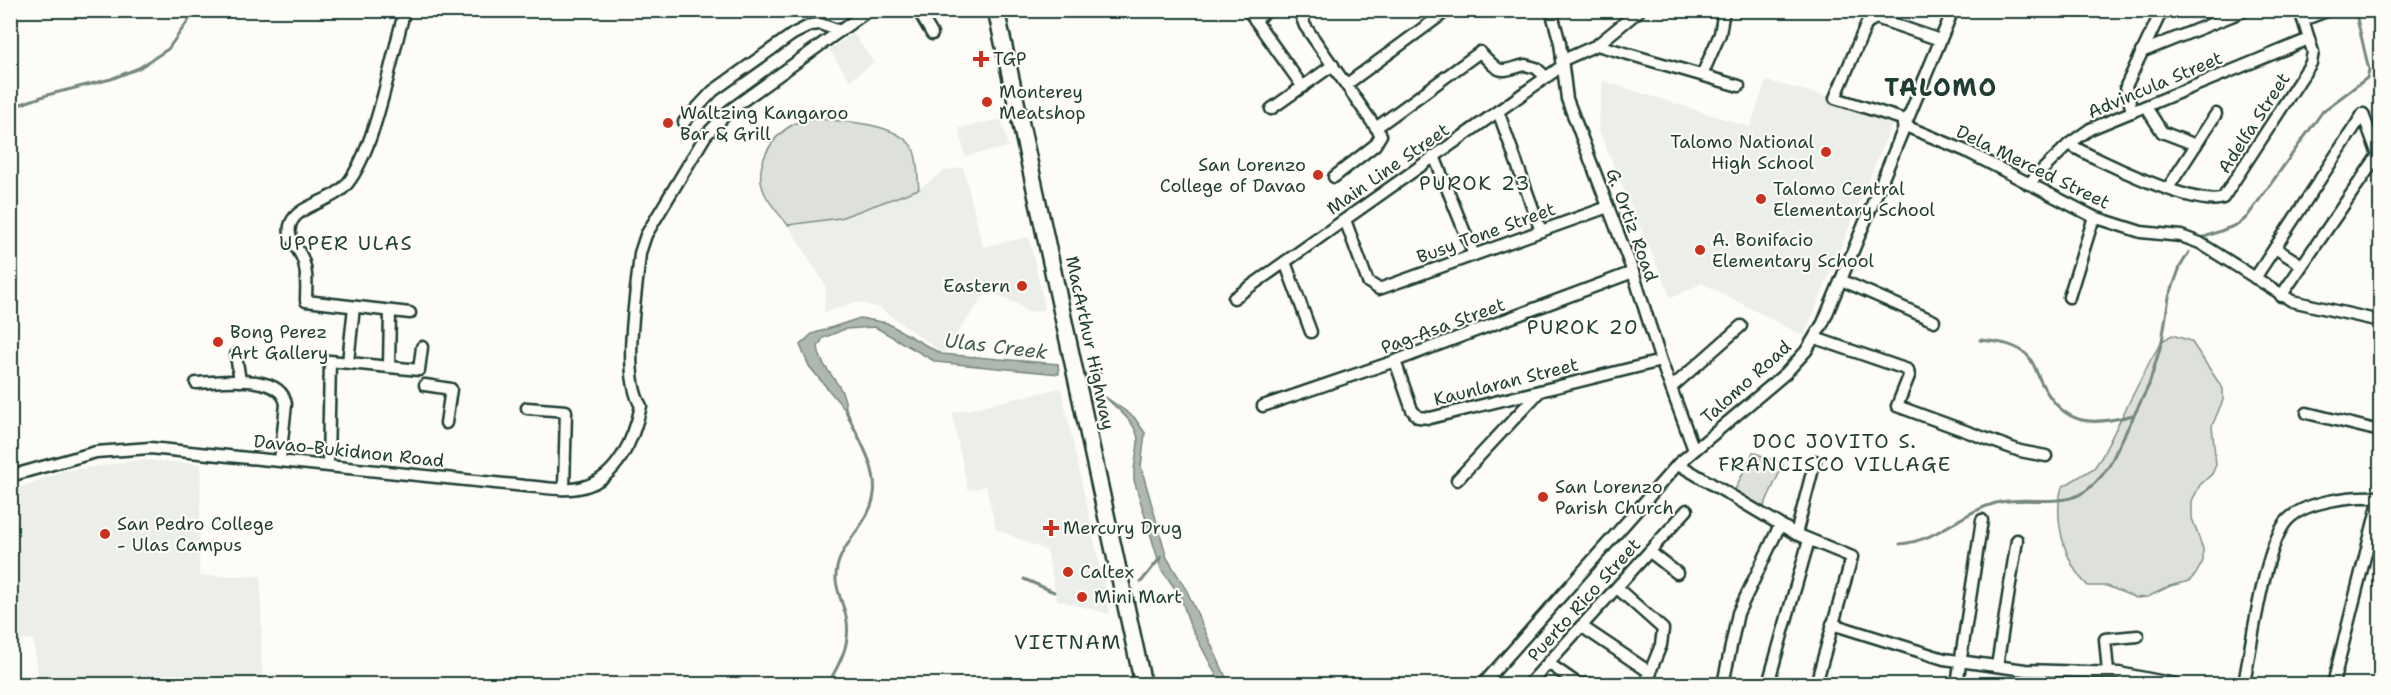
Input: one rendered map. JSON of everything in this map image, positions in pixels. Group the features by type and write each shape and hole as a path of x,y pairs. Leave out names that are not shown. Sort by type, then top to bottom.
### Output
{"highway":[{"name":"MacArthur Highway","path":"996,10 1143,684"}],"street":[{"path":"405,10 366,151 346,185 330,199 300,212 291,223 290,231 305,268 306,302 410,314"},
{"path":"684,122 713,91 793,34 811,25 820,24 840,31 869,10"},
{"path":"918,10 932,34"},
{"path":"1248,10 1303,87"},
{"path":"1255,20 1269,10"},
{"path":"1299,10 1305,26 1381,135 1378,142 1334,177"},
{"path":"1347,84 1448,10"},
{"name":"G. Ortiz Road","path":"1551,10 1560,43 1567,99 1633,272 1661,361 1694,450"},
{"name":"Main Line Street","path":"1234,298 1546,77 1561,63 1597,45 1640,10"},
{"path":"1702,75 1720,34 1724,10"},
{"name":"Talomo Road","path":"1483,684 1678,464 1786,373 1815,338 1953,10"},
{"path":"2132,112 2126,86 2162,10"},
{"path":"2141,52 2246,10"},
{"path":"2309,39 2301,15 2329,10"},
{"name":"Dela Merced Street","path":"1940,40 1876,18 1867,23 1835,98 1904,122 2094,217 2141,232 2171,234 2191,239 2211,249 2281,296 2301,303 2380,321"},
{"name":"Davao-Bukidnon Road","path":"10,476 71,458 134,448 172,448 564,488 582,487 599,479 613,467 632,438 641,406 634,392 631,364 640,253 646,235 706,135 730,110 840,31"},
{"name":"Adelfa Street","path":"2168,188 2217,201 2228,193 2313,57 2309,39"},
{"name":"Advincula Street","path":"2028,184 2069,144 2090,129 2309,39"},
{"path":"1597,45 1739,86"},
{"path":"1377,127 1480,52 1501,70 1512,70 1526,64 1536,68 1546,77"},
{"path":"1271,109 1334,65"},
{"path":"2146,106 2162,132 2196,145"},
{"path":"1498,111 1541,231"},
{"path":"2069,144 2112,167 2168,188 2216,114"},
{"path":"2255,278 2363,114 2378,155 2281,296"},
{"path":"1434,156 1474,255"},
{"name":"Busy Tone Street","path":"1345,220 1368,282 1374,288 1383,288 1608,207"},
{"path":"2069,297 2094,217"},
{"path":"2275,248 2302,265"},
{"path":"1285,262 1311,333"},
{"name":"Pag-Asa Street","path":"1263,406 1395,361 1633,272"},
{"path":"1841,280 1935,321"},
{"path":"348,363 354,307"},
{"path":"389,366 390,311"},
{"path":"1672,387 1741,326"},
{"path":"1815,338 1908,370 1909,376 1898,406 2020,451 2046,456"},
{"path":"328,465 330,361 419,369 422,347"},
{"path":"236,355 240,381"},
{"name":"Kaunlaran Street","path":"1395,361 1412,410 1415,415 1424,418 1661,361"},
{"path":"196,383 240,381 271,386 285,395 286,415 280,460"},
{"path":"425,385 451,389 446,423"},
{"path":"1457,480 1540,391"},
{"path":"528,408 566,411 564,488"},
{"path":"2307,413 2380,431"},
{"path":"1796,534 1815,461"},
{"path":"1678,464 1796,534 1852,557 1816,684"},
{"path":"2244,684 2264,582 2274,547 2285,522 2314,506 2342,498 2380,497 2333,684"},
{"name":"Puerto Rico Street","path":"1529,684 1687,510"},
{"path":"1957,684 1982,520"},
{"path":"1723,684 1738,613 1780,525"},
{"path":"1768,684 1809,540"},
{"path":"1997,666 2017,540"},
{"path":"1650,552 1677,573"},
{"path":"1617,588 1664,629 1664,635 1646,684"},
{"path":"1832,624 1944,659 2025,670 2108,672 2175,684"},
{"path":"1581,626 1651,673"},
{"path":"2108,672 2105,639 2138,636"},
{"path":"1548,663 1578,684"},
{"path":"1585,684 1592,684"}],"shaded area":[{"path":"853,33 874,63 850,80 829,50"},
{"path":"1603,81 1750,127 1766,81 1834,98 1894,119 1804,336 1702,283 1671,298 1598,129"},
{"path":"819,119 867,124 901,136 912,147 917,165 919,189 840,218 788,225 765,194 761,173 763,163 772,144 787,128 798,122"},
{"path":"1002,119 1008,147 965,156 959,128"},
{"path":"963,167 983,247 1029,237 1045,309 1028,313 1019,305 988,290 943,353 878,307 856,302 824,313 826,286 788,225 840,218 919,189 944,171"},
{"path":"860,318 887,323 941,354 1058,364 1059,374 936,362 875,327 845,329 823,338 818,347 824,364 842,392 846,411 809,366 800,345 812,334"},
{"path":"2172,335 2191,341 2223,389 2223,400 2212,426 2216,465 2212,474 2200,485 2192,501 2192,518 2203,549 2203,561 2189,581 2170,586 2148,597 2136,598 2107,586 2088,586 2080,576 2067,553 2063,540 2060,526 2060,499 2062,487 2094,468 2101,458 2151,359 2162,341"},
{"path":"1061,388 1110,614 1057,600 1047,551 996,529 986,486 968,490 952,413"},
{"path":"1104,396 1134,417 1145,433 1141,467 1167,558 1186,589 1229,684 1221,684 1189,623 1181,597 1161,569 1134,480 1137,435 1126,416"},
{"path":"1753,452 1783,465 1763,508 1733,494"},
{"name":"San Pedro College - Ulas Campus","path":"142,460 201,464 199,576 261,576 262,684 40,684 33,639 11,642 11,491 63,471"}],"waterway":[{"path":"10,108 47,95 111,79 139,68 168,49 196,10"},
{"path":"2202,238 2239,224 2247,217 2323,111 2367,78 2369,70 2355,10"},
{"path":"1900,544 1927,537 1983,507 1996,503 2017,500 2060,500 2079,495 2103,475 2149,385 2162,341 2169,297 2180,267 2189,252"},
{"path":"1980,340 2006,344 2018,348 2028,356 2051,398 2070,416 2081,420 2105,421 2133,415"},
{"name":"Ulas Creek","path":"1092,361 1098,363 1100,373"},
{"name":"Ulas Creek","path":"828,684 841,660 847,635 846,616 836,580 837,568 846,547 866,517 874,494 873,472 845,408"},
{"path":"1141,582 1161,557"},
{"path":"1024,579 1054,592"}],"place":[{"name":"TGP","path":"981,59"},
{"name":"Monterey Meatshop","path":"987,102"},
{"name":"Waltzing Kangaroo Bar & Grill","path":"668,123"},
{"name":"Talomo National High School","path":"1826,152"},
{"name":"San Lorenzo College of Davao","path":"1318,175"},
{"name":"Talomo Central Elementary School","path":"1761,199"},
{"name":"A. Bonifacio Elementary School","path":"1700,250"},
{"name":"Eastern","path":"1022,286"},
{"name":"Bong Perez Art Gallery","path":"218,342"},
{"name":"San Lorenzo Parish Church","path":"1543,497"},
{"name":"Mercury Drug","path":"1051,528"},
{"name":"San Pedro College - Ulas Campus","path":"105,534"},
{"name":"Caltex","path":"1068,572"},
{"name":"Mini Mart","path":"1082,597"}],"district":[{"name":"TALOMO","path":"1941,88"},
{"name":"PUROK 23","path":"1475,183"},
{"name":"UPPER ULAS","path":"346,243"},
{"name":"PUROK 20","path":"1583,327"},
{"name":"DOC JOVITO S. FRANCISCO VILLAGE","path":"1835,452"},
{"name":"VIETNAM","path":"1068,642"}]}
